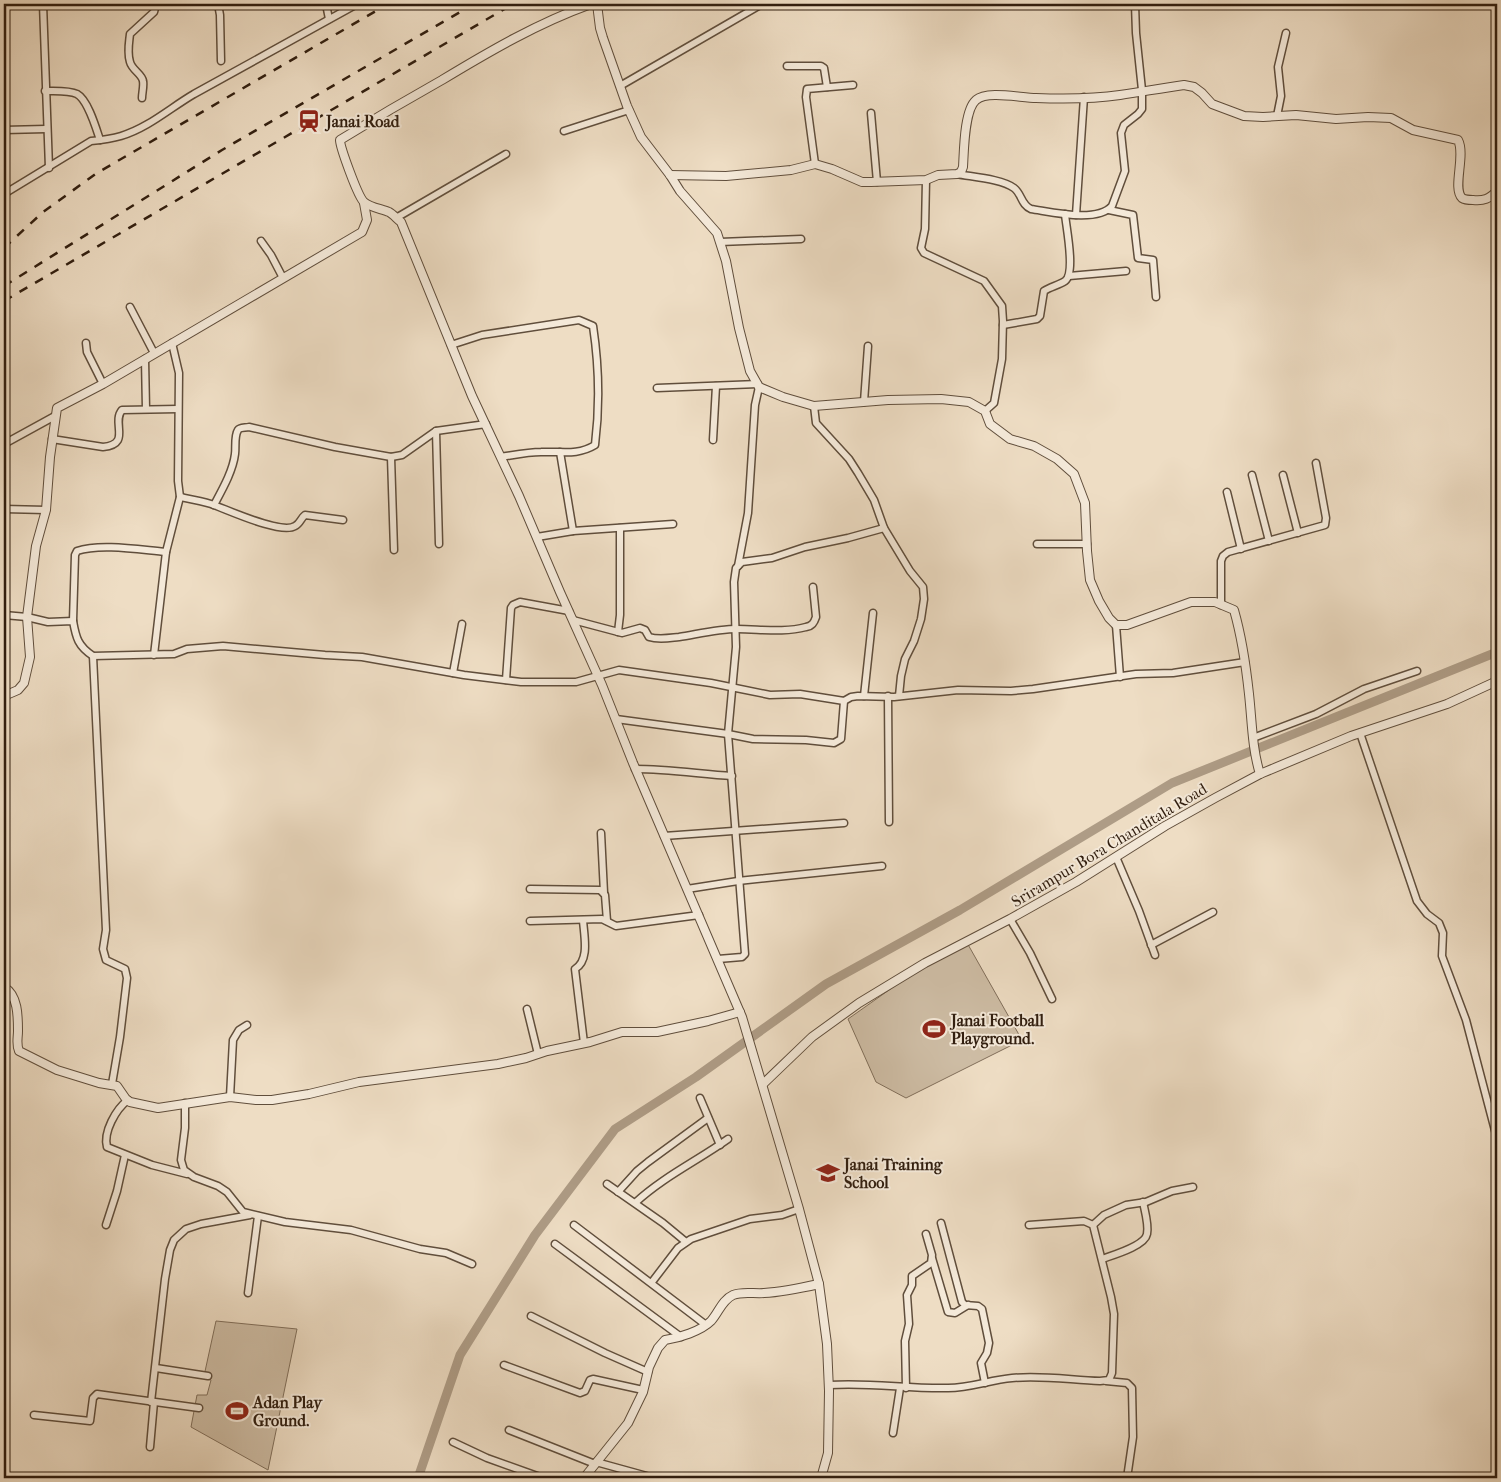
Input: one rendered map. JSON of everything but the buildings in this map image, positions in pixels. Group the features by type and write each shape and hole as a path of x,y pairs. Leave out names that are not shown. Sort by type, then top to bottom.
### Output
{"street":[{"path":"43,4 46,129 49,168"},
{"path":"142,98 144,82 130,63 128,48 130,34 154,12 156,4"},
{"path":"218,4 221,61"},
{"path":"326,4 329,19"},
{"path":"4,194 91,141 123,136 141,128 192,96 357,4"},
{"path":"4,696 18,690 24,683 30,657 27,617 36,546 46,510 52,439 58,408 62,404 103,384 362,232 367,220 364,203 351,176 340,140 389,109 495,48 559,15 591,4"},
{"path":"597,4 600,28 628,110 641,137 680,191 717,233 726,261 739,328 750,371 759,386 755,405 748,513 734,582 736,647 728,734 745,954 742,957 718,959"},
{"path":"620,86 762,4"},
{"path":"1109,210 1125,171 1121,133 1124,125 1142,109 1135,4"},
{"path":"1278,116 1281,96 1278,67 1286,33"},
{"path":"787,66 821,66 824,68 827,87"},
{"path":"815,164 806,91 810,88 853,85"},
{"path":"957,174 961,172 963,167 972,104 982,96 1084,98 1120,95 1142,90 1184,85 1194,87 1212,104 1244,116 1296,115 1336,119 1391,118 1413,130 1458,140 1462,151 1459,190 1461,196 1464,199 1484,201 1497,191"},
{"path":"45,91 75,93 81,98 90,114 100,140"},
{"path":"1076,215 1084,98"},
{"path":"564,131 628,110"},
{"path":"871,113 876,182"},
{"path":"4,130 46,129"},
{"path":"396,218 506,154"},
{"path":"670,175 726,176 791,170 815,164 862,182 926,180 938,175 957,174 1005,184 1017,191 1026,207 1031,209 1076,215 1094,215 1109,210 1133,215 1138,258 1153,260 1156,297"},
{"path":"926,180 925,230 921,248 924,253 984,282 1002,306 1002,359 994,403 985,411"},
{"path":"364,203 391,213 401,222 451,345 598,676 664,836 744,1021 799,1209 818,1284 827,1344 829,1385 828,1452 821,1478"},
{"path":"1003,325 1037,319 1040,316 1044,291 1064,282 1069,276 1070,258 1065,214"},
{"path":"720,242 801,239"},
{"path":"261,241 283,278"},
{"path":"1069,276 1126,271"},
{"path":"130,307 154,353"},
{"path":"451,345 482,335 570,321 580,320 593,326 598,360 598,422 595,445 586,451 540,452 501,457"},
{"path":"86,342 87,352 103,384"},
{"path":"154,655 166,552 180,497 178,481 179,373 172,343"},
{"path":"864,402 868,346"},
{"path":"145,359 146,409"},
{"path":"713,440 716,386"},
{"path":"657,388 759,386 783,397 814,406 941,399 969,402 985,411 990,424 1010,439 1034,446 1057,459 1074,474 1085,504 1090,580 1109,618 1116,625 1120,677"},
{"path":"814,406 816,423 849,459 874,500 884,528 910,571 923,587 924,599 921,619 914,641 905,659 899,696"},
{"path":"52,439 104,447 112,446 118,440 120,412 146,409 178,409"},
{"path":"4,444 56,416"},
{"path":"214,505 231,469 235,457 236,438 241,428 249,427 335,447 391,457 402,455 436,431 486,424"},
{"path":"436,431 439,544"},
{"path":"560,452 573,531"},
{"path":"391,457 394,550"},
{"path":"1221,605 1221,561 1228,552 1298,534 1322,526 1326,522 1316,463"},
{"path":"1252,475 1269,541"},
{"path":"1283,475 1298,534"},
{"path":"1227,492 1241,548"},
{"path":"180,497 214,505 240,516 291,528 296,526 302,516 305,515 343,520"},
{"path":"4,509 46,510"},
{"path":"537,537 573,531 673,524"},
{"path":"618,632 620,614 620,528"},
{"path":"738,566 742,562 772,558 805,547 884,528"},
{"path":"1038,544 1087,544"},
{"path":"166,552 118,548 77,551 75,555 73,621 76,636 82,648 93,656 174,654 188,649 224,646 362,657 453,673 521,682 576,682 619,670 711,683 770,695 800,694 844,701 851,697 899,696 958,690 1011,691 1033,689 1136,674 1173,673 1245,662"},
{"path":"573,620 622,633 640,628 645,630 649,637 666,638 735,629 775,630 808,627 812,625 816,617 813,588"},
{"path":"506,680 511,608 513,605 520,602 569,611"},
{"path":"1116,625 1127,625 1191,602 1215,602 1234,610 1241,633 1253,742 1260,774"},
{"path":"864,696 873,613"},
{"path":"4,615 27,617 48,622 73,621"},
{"path":"453,673 462,624"},
{"path":"93,656 106,930 103,949 106,960 125,969 128,978 112,1084"},
{"path":"1253,742 1316,714 1364,689 1417,671"},
{"name":"Srirampur Bora Chanditala Road","path":"763,1084 812,1037 859,1003 925,963 1010,919 1165,826 1260,774 1360,733 1447,704 1497,681"},
{"path":"888,696 889,822"},
{"path":"616,719 753,739 806,740 834,743 841,739 844,701"},
{"path":"1360,733 1417,901 1427,914 1439,923 1443,933 1442,956 1466,1020 1497,1138"},
{"path":"636,769 663,769 685,773 732,776"},
{"path":"664,836 844,823"},
{"path":"601,833 607,921"},
{"path":"1116,857 1140,910 1155,955"},
{"path":"687,889 738,881 882,866"},
{"path":"530,888 590,889 600,890 604,893"},
{"path":"1151,945 1213,912"},
{"path":"530,921 602,919 616,926 699,915"},
{"path":"1010,919 1030,953 1052,999"},
{"path":"584,920 585,958 581,966 575,969 584,1043"},
{"path":"4,987 10,990 16,1005 19,1051 57,1070 99,1083 117,1086 128,1100 158,1108 185,1102 230,1097 272,1100 309,1094 359,1082 498,1064 622,1032 657,1032 740,1012"},
{"path":"527,1009 538,1054"},
{"path":"230,1097 230,1061 233,1040 239,1030 247,1025"},
{"path":"700,1098 720,1145"},
{"path":"128,1100 116,1112 106,1141 106,1145 109,1148 152,1166 187,1174 218,1186 227,1192 244,1212 255,1216 285,1222 351,1230 420,1249 446,1253 472,1264"},
{"path":"185,1102 185,1128 181,1160 187,1174"},
{"path":"618,1192 637,1171 708,1118"},
{"path":"635,1203 651,1188 728,1139"},
{"path":"106,1225 117,1191 125,1155"},
{"path":"607,1184 686,1242"},
{"path":"1093,1225 1113,1210 1126,1205 1143,1202 1172,1191 1192,1187"},
{"path":"1102,1259 1140,1244 1146,1238 1147,1226 1143,1202"},
{"path":"652,1282 678,1248 691,1239 750,1219 782,1215 799,1209"},
{"path":"248,1293 255,1216"},
{"path":"150,1447 152,1402 166,1280 170,1250 174,1240 186,1228 200,1224 255,1216"},
{"path":"1029,1225 1084,1221 1093,1225"},
{"path":"941,1223 962,1302 978,1306 982,1309 989,1334 989,1347 981,1363 985,1383"},
{"path":"574,1225 652,1282 706,1325"},
{"path":"1093,1225 1114,1314 1112,1373 1111,1378 1106,1381"},
{"path":"926,1234 948,1312 955,1313 968,1305"},
{"path":"555,1244 681,1337"},
{"path":"893,1434 903,1388 905,1341 909,1324 907,1293 912,1285 912,1276 929,1265 932,1258"},
{"path":"584,1478 628,1423 644,1390 648,1372 658,1348 665,1340 681,1337 706,1325 721,1305 737,1293 776,1292 818,1284"},
{"path":"531,1316 648,1372"},
{"path":"504,1366 580,1393 585,1391 592,1379 644,1390"},
{"path":"156,1368 208,1376"},
{"path":"829,1385 861,1384 903,1388 951,1388 968,1387 1009,1378 1023,1377 1127,1383 1132,1388 1133,1437 1127,1478"},
{"path":"34,1415 90,1422 93,1398 97,1394 199,1408"},
{"path":"509,1430 596,1462 654,1478"},
{"path":"453,1442 487,1458 542,1478"}],"shaded area":[{"name":"Janai Football Playground.","path":"966,941 1022,1040 906,1098 876,1082 848,1019 923,966"},
{"name":"Adan Play Ground.","path":"216,1321 297,1329 268,1470 191,1427 197,1395 207,1395 211,1380 204,1376"}],"waterway":[{"path":"418,1478 460,1355 535,1235 615,1129 696,1077 826,984 960,910 1172,783 1497,652"}],"railway":[{"path":"4,248 43,212 97,173 388,4"},
{"path":"4,286 222,150 474,4"},
{"path":"4,301 513,4"}],"place":[{"name":"Janai Road","path":"309,121"},
{"name":"Janai Football Playground.","path":"934,1029"},
{"name":"Janai Training School","path":"828,1173"},
{"name":"Adan Play Ground.","path":"237,1411"}]}
